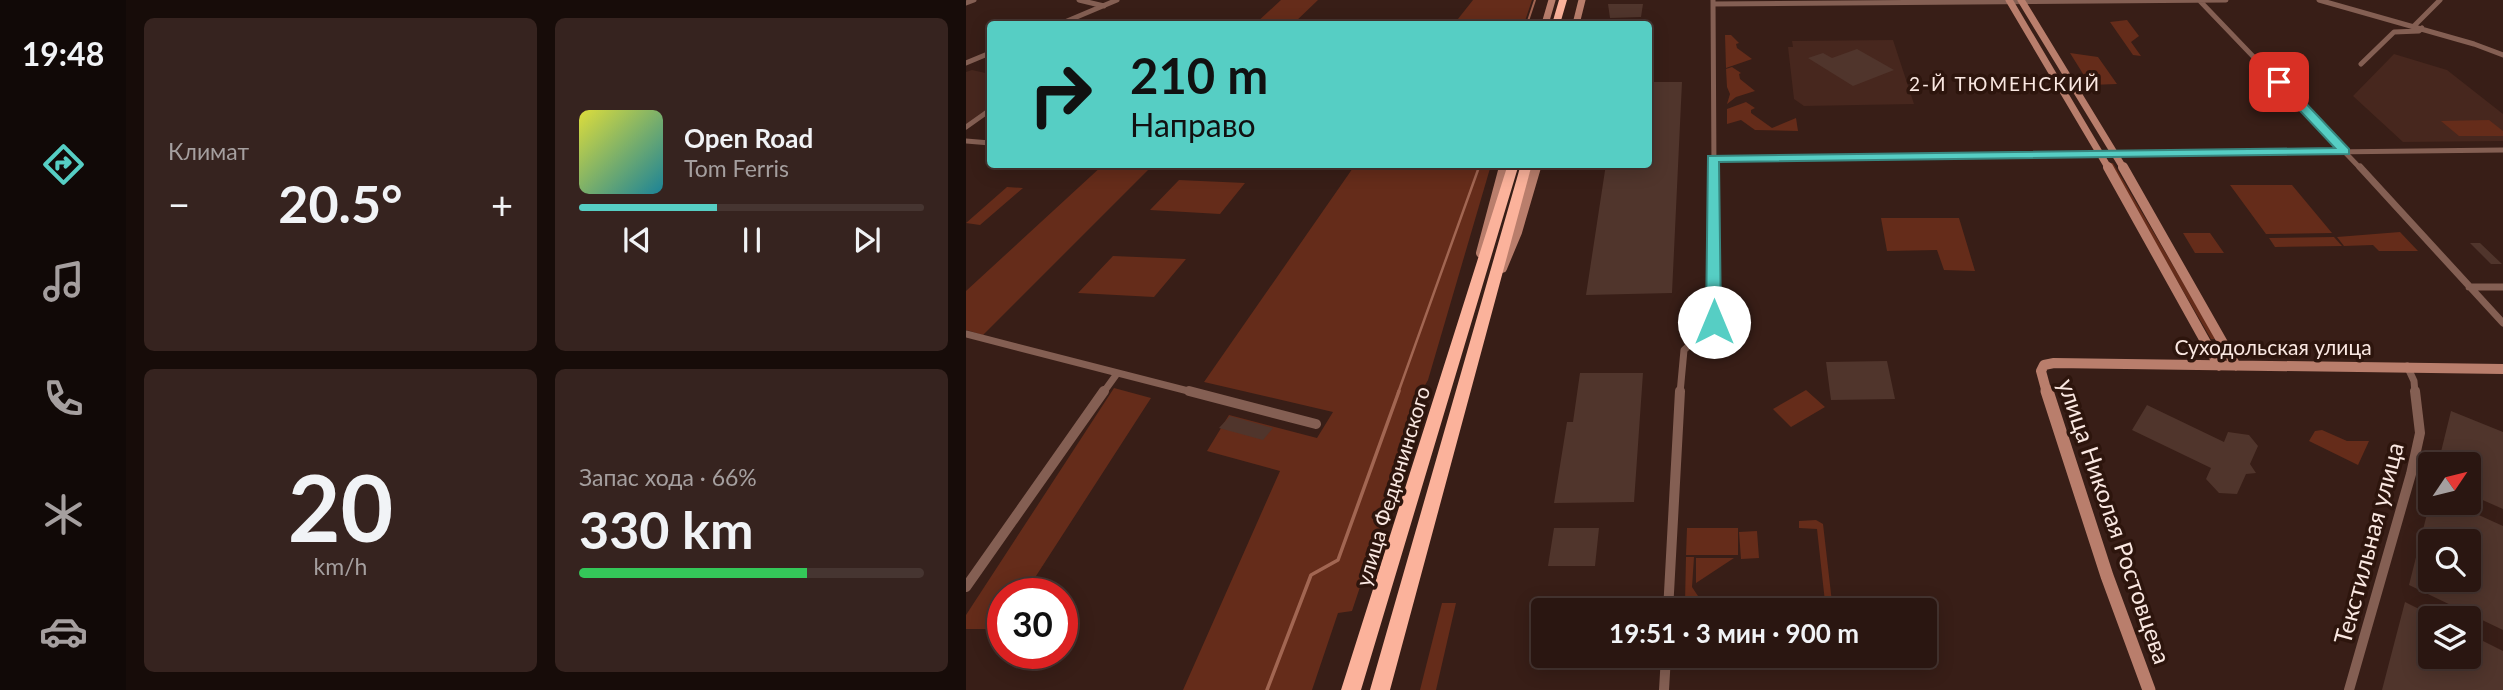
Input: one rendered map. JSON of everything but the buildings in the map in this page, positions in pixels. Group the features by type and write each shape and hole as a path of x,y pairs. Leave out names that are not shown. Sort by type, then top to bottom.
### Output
{"highway":[{"path":"1557,21 1563,0"},
{"path":"1567,21 1572,0"},
{"name":"улица Федюнинского","path":"1351,690 1513,168"},
{"name":"улица Федюнинского","path":"1380,690 1526,168"}],"street":[{"path":"966,3 974,0"},
{"path":"1079,0 1104,6"},
{"path":"1067,21 1117,0"},
{"path":"1546,21 1552,0"},
{"path":"1577,21 1582,0"},
{"path":"2199,0 2345,152 2503,323"},
{"path":"1668,598 1682,355 1684,348 1691,342 1714,336 1713,2 2226,0"},
{"path":"2319,0 2422,28 2503,55"},
{"path":"2414,26 2440,0"},
{"path":"2010,1 2101,154 2219,366"},
{"path":"2022,1 2115,154 2236,366"},
{"path":"2361,64 2394,32 2419,31 2422,28"},
{"path":"966,63 987,54"},
{"path":"966,127 987,112"},
{"path":"966,141 987,141"},
{"path":"1712,159 2503,150"},
{"name":"улица Федюнинского","path":"1473,295 1504,168"},
{"name":"улица Федюнинского","path":"1492,293 1517,232 1536,168"},
{"path":"2469,287 2503,287"},
{"path":"966,334 1316,424"},
{"name":"Суходольская улица","path":"2044,365 2407,366 2503,369"},
{"name":"улица Николая Ростовцева","path":"2044,365 2041,371 2044,383 2089,526 2149,690"},
{"name":"Текстильная улица","path":"2348,690 2411,474 2420,433 2414,381 2407,366"},
{"path":"966,587 1116,374"},
{"path":"1664,690 1665,668"}],"shaded area":[{"path":"1281,0 1318,0 1296,21 1258,21"},
{"path":"1473,0 1532,0 1525,21 1456,21"},
{"path":"2127,20 2139,36 2131,42 2141,56 2133,55 2110,22"},
{"path":"1725,35 1731,35 1739,43 1736,44 1737,48 1752,59 1726,68"},
{"path":"1893,40 1914,104 1804,106 1794,99 1788,47 1793,47 1792,41"},
{"path":"2070,53 2098,57 2117,84 2090,85"},
{"path":"2394,54 2447,70 2503,114 2503,141 2403,142 2353,96"},
{"path":"1732,67 1741,73 1740,79 1755,91 1736,97 1727,104 1730,94 1726,69"},
{"path":"972,70 987,73 987,110 966,126 966,72"},
{"path":"1746,102 1755,108 1751,113 1772,128 1796,118 1798,131 1755,130 1741,120 1727,124 1727,109"},
{"path":"2489,120 2503,131 2503,136 2459,136 2441,121"},
{"path":"2109,163 2113,163 2216,339 2211,339"},
{"path":"1100,168 1150,168 983,335 966,330 966,291"},
{"path":"1353,168 1490,168 1428,380 1409,424 1405,452 1352,611 1338,613 1312,690 1183,690 1280,471 1207,451 1229,415 1317,438 1333,412 1204,382"},
{"path":"1179,180 1245,183 1220,214 1150,210"},
{"path":"2230,185 2292,185 2332,233 2266,234"},
{"path":"1007,187 1023,188 980,225 966,223"},
{"path":"1881,218 1959,218 1975,271 1944,270 1937,250 1887,251"},
{"path":"2400,232 2418,251 2379,251 2373,245 2344,246 2337,237"},
{"path":"2183,233 2210,233 2224,253 2195,253"},
{"path":"2334,237 2342,246 2275,247 2269,238"},
{"path":"1113,256 1186,259 1154,297 1078,293"},
{"path":"1114,388 1151,398 1035,578 990,578"},
{"path":"1806,390 1825,407 1791,427 1773,409"},
{"path":"2322,430 2347,441 2369,441 2358,465 2309,441 2315,431"},
{"path":"1816,520 1823,524 1832,598 1825,598 1817,529 1799,528 1799,521"},
{"path":"1687,528 1738,528 1738,555 1686,555"},
{"path":"1757,531 1759,558 1741,559 1739,532"},
{"path":"1686,557 1694,557 1692,587 1699,598 1685,598"},
{"path":"1696,558 1734,558 1696,583"},
{"path":"987,583 987,629 966,629 966,615"},
{"path":"1442,603 1456,603 1436,690 1420,690"}],"waterway":[{"path":"1528,21 1535,0"},
{"path":"1398,393 1479,168"},
{"path":"1267,690 1311,575 1338,560 1399,391"}],"district":[{"name":"2-Й ТЮМЕНСКИЙ","path":"2005,83"}],"route":[{"path":"1714,322 1712,159 2345,152 2279,82"}]}
